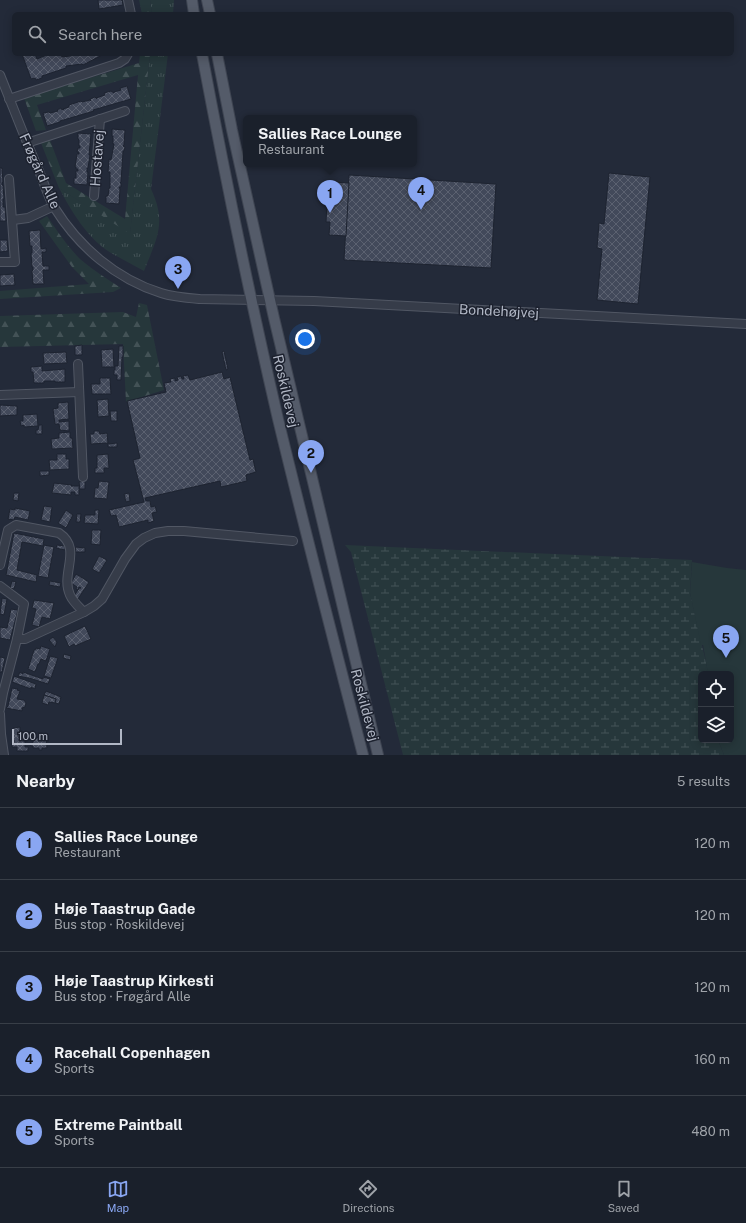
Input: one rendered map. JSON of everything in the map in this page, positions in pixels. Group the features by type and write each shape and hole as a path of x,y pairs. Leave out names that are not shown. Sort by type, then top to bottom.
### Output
{"main road":[{"path":"192,0 194,12"},
{"path":"207,0 210,12"},
{"name":"Roskildevej","path":"202,56 251,300 278,418 319,587 363,755"},
{"name":"Roskildevej","path":"217,56 270,300 378,755"}],"street":[{"path":"128,0 131,12"},
{"path":"10,99 119,63 127,56"},
{"name":"Frøgård Alle","path":"0,75 54,206 74,235 86,248 116,273 161,293 181,298 251,300"},
{"name":"Hostavej","path":"27,143 125,111"},
{"name":"Hostavej","path":"94,196 100,119"},
{"path":"0,262 16,262 9,179"},
{"path":"13,220 28,218 54,206"},
{"name":"Bondehøjvej","path":"251,300 314,301 746,324"},
{"path":"78,364 83,478"},
{"path":"0,395 79,392"},
{"path":"0,566 8,530 16,525 60,533 69,542 71,548 66,582 70,596 84,612"},
{"path":"17,639 25,639 94,606 102,598 125,559 136,544 155,533 184,531 293,541"},
{"path":"0,709 24,604 1,588"},
{"path":"0,714 4,755"}],"green space":[{"path":"139,0 150,0 152,12 142,12"},
{"path":"150,0 174,0 173,12 152,12"},
{"path":"140,56 150,56 130,234 59,188 41,143 50,140 66,183 125,219 138,75 37,105 46,130 36,131 24,98 139,63"},
{"path":"150,56 168,56 151,189 156,201 159,221 156,240 144,271 102,247 81,224 59,188 130,233"},
{"path":"47,216 66,244 80,259 121,288 113,292 0,299 0,291 89,284 72,267 39,221"},
{"path":"139,303 147,305 164,390 126,402 123,344 0,347 0,316 123,312 136,317"},
{"path":"345,545 692,560 690,593 708,671 698,671 698,743 719,743 724,755 403,755 351,552"},
{"path":"692,562 746,570 746,755 724,755 719,743 734,743 734,671 707,671 703,645 701,645 690,593"}],"building":[{"path":"98,0 122,0 123,5 99,9"},
{"path":"23,56 36,56 37,59 44,56 100,56 83,65 66,66 66,68 42,76 42,78 36,80 35,78 31,79"},
{"path":"127,86 131,99 47,126 43,113 58,111 57,110 61,108 62,110 69,107 69,105 81,101 91,101 90,99 96,98 111,91 114,93 121,90 120,88"},
{"path":"112,129 125,130 123,146 125,147 123,151 120,183 121,187 119,187 119,204 106,203 106,196 108,196 110,188 110,172 108,172 109,159 111,160 114,144"},
{"path":"78,133 91,134 90,155 87,168 87,185 74,184 76,171 78,171 75,167 77,154 79,154 79,152 77,152 78,148 80,148"},
{"path":"0,168 2,168 4,199 3,207 5,207 6,221 0,221"},
{"path":"609,173 650,177 638,304 597,300 602,249 597,248 599,223 604,224"},
{"path":"349,175 496,184 491,268 344,260"},
{"path":"332,182 349,183 346,236 329,235 330,222 326,222 327,204 330,205"},
{"path":"40,230 41,249 46,248 46,252 42,252 43,266 49,266 49,270 43,270 44,284 33,284 32,246 30,246 29,231"},
{"path":"0,240 7,240 8,251 0,252"},
{"path":"14,274 15,285 0,286 0,275"},
{"path":"82,345 82,355 75,355 75,346"},
{"path":"119,346 123,346 123,357 121,380 117,380 117,375 114,375 114,370 115,366 118,366"},
{"path":"113,349 114,367 102,367 101,350"},
{"path":"224,351 228,369 226,370 222,352"},
{"path":"66,352 67,363 44,364 43,353"},
{"path":"42,366 42,371 65,369 65,382 44,381 44,383 34,383 31,367"},
{"path":"222,372 224,379 230,377 250,460 253,459 256,472 246,475 247,481 221,487 220,481 145,498 146,501 150,501 151,507 155,506 157,512 152,513 154,521 148,523 148,520 119,527 116,515 111,516 109,510 144,502 133,460 140,458 127,401 166,392 164,383 171,382 170,379 175,378 175,381 178,380 177,377 181,376 182,379 184,379 183,376 188,375 190,380"},
{"path":"100,378 110,378 111,394 92,394 91,384 100,384"},
{"path":"108,399 109,416 98,417 97,400"},
{"path":"68,402 69,419 59,420 59,422 69,421 69,431 60,430 59,424 55,424 53,409 58,408 58,403"},
{"path":"0,405 17,406 17,415 0,416"},
{"path":"110,411 117,411 117,421 111,421"},
{"path":"37,414 38,426 21,426 20,421 23,421 23,415"},
{"path":"39,425 42,425 42,434 36,434 36,430 38,430"},
{"path":"94,431 99,431 100,434 107,433 108,443 91,444 90,434 94,434"},
{"path":"70,432 73,448 52,449 51,439 59,438 59,433"},
{"path":"117,443 117,447 108,447 108,444"},
{"path":"57,454 66,454 66,459 69,459 69,469 50,470 49,460 57,460"},
{"path":"108,454 109,468 104,468 104,473 95,473 95,468 97,468 97,455"},
{"path":"40,471 49,471 49,475 40,476"},
{"path":"85,481 85,489 80,489 79,482"},
{"path":"99,481 109,482 107,499 94,498 95,488 98,488"},
{"path":"54,483 79,486 79,495 75,495 75,492 71,492 71,495 52,493"},
{"path":"14,493 19,493 18,501 13,500"},
{"path":"129,493 130,501 126,502 124,494"},
{"path":"44,506 52,507 50,522 41,520"},
{"path":"15,508 30,511 28,520 15,517 14,520 8,519 10,509 15,510"},
{"path":"66,510 73,515 66,528 58,523"},
{"path":"95,510 99,510 98,524 84,523 85,515 95,515"},
{"path":"77,514 81,514 80,522 76,522"},
{"path":"92,530 101,530 100,545 91,544"},
{"path":"14,533 44,539 43,546 22,542 17,570 37,575 36,582 6,575"},
{"path":"44,545 54,547 48,578 38,576"},
{"path":"57,545 65,546 65,550 56,548"},
{"path":"76,547 85,548 85,552 75,552"},
{"path":"99,556 107,560 99,573 92,569"},
{"path":"76,574 89,582 78,599 74,596 78,590 76,589 77,587 71,583"},
{"path":"12,581 16,582 14,589 10,588"},
{"path":"50,581 61,583 60,587 49,585"},
{"path":"2,598 7,599 4,615 0,614"},
{"path":"34,600 54,603 50,619 42,617 39,627 32,625 36,609 32,608"},
{"path":"11,609 18,610 10,640 0,638 0,627 7,628"},
{"path":"85,626 91,639 69,647 64,636"},
{"path":"53,637 57,642 55,647 49,640"},
{"path":"41,646 50,649 46,661 41,659 35,672 28,669 34,650 36,648 40,649"},
{"path":"64,654 71,656 70,660 63,658"},
{"path":"50,656 58,658 51,678 44,676"},
{"path":"0,657 5,658 2,672 0,672"},
{"path":"20,672 43,679 43,677 50,679 48,684 18,676"},
{"path":"14,676 36,684 35,689 12,682"},
{"path":"12,688 20,691 17,699 24,700 26,703 25,707 22,708 22,711 6,708 8,706"},
{"path":"46,691 61,697 59,704 55,703 56,699 44,695"},
{"path":"44,695 56,699 55,703 49,702 48,705 42,703"},
{"path":"20,727 20,736 23,736 25,747 28,747 28,751 17,751 17,747 12,747 12,743 14,743 13,728"},
{"path":"33,738 46,738 47,748 42,748 42,750 39,750 39,748 33,748 31,744 33,744"}],"place":[{"name":"Racehall Copenhagen","path":"421,210"},
{"name":"Sallies Race Lounge","path":"330,213"},
{"name":"Høje Taastrup Kirkesti","path":"178,289"},
{"name":"Høje Taastrup Gade","path":"311,473"},
{"name":"Extreme Paintball","path":"726,658"}]}
